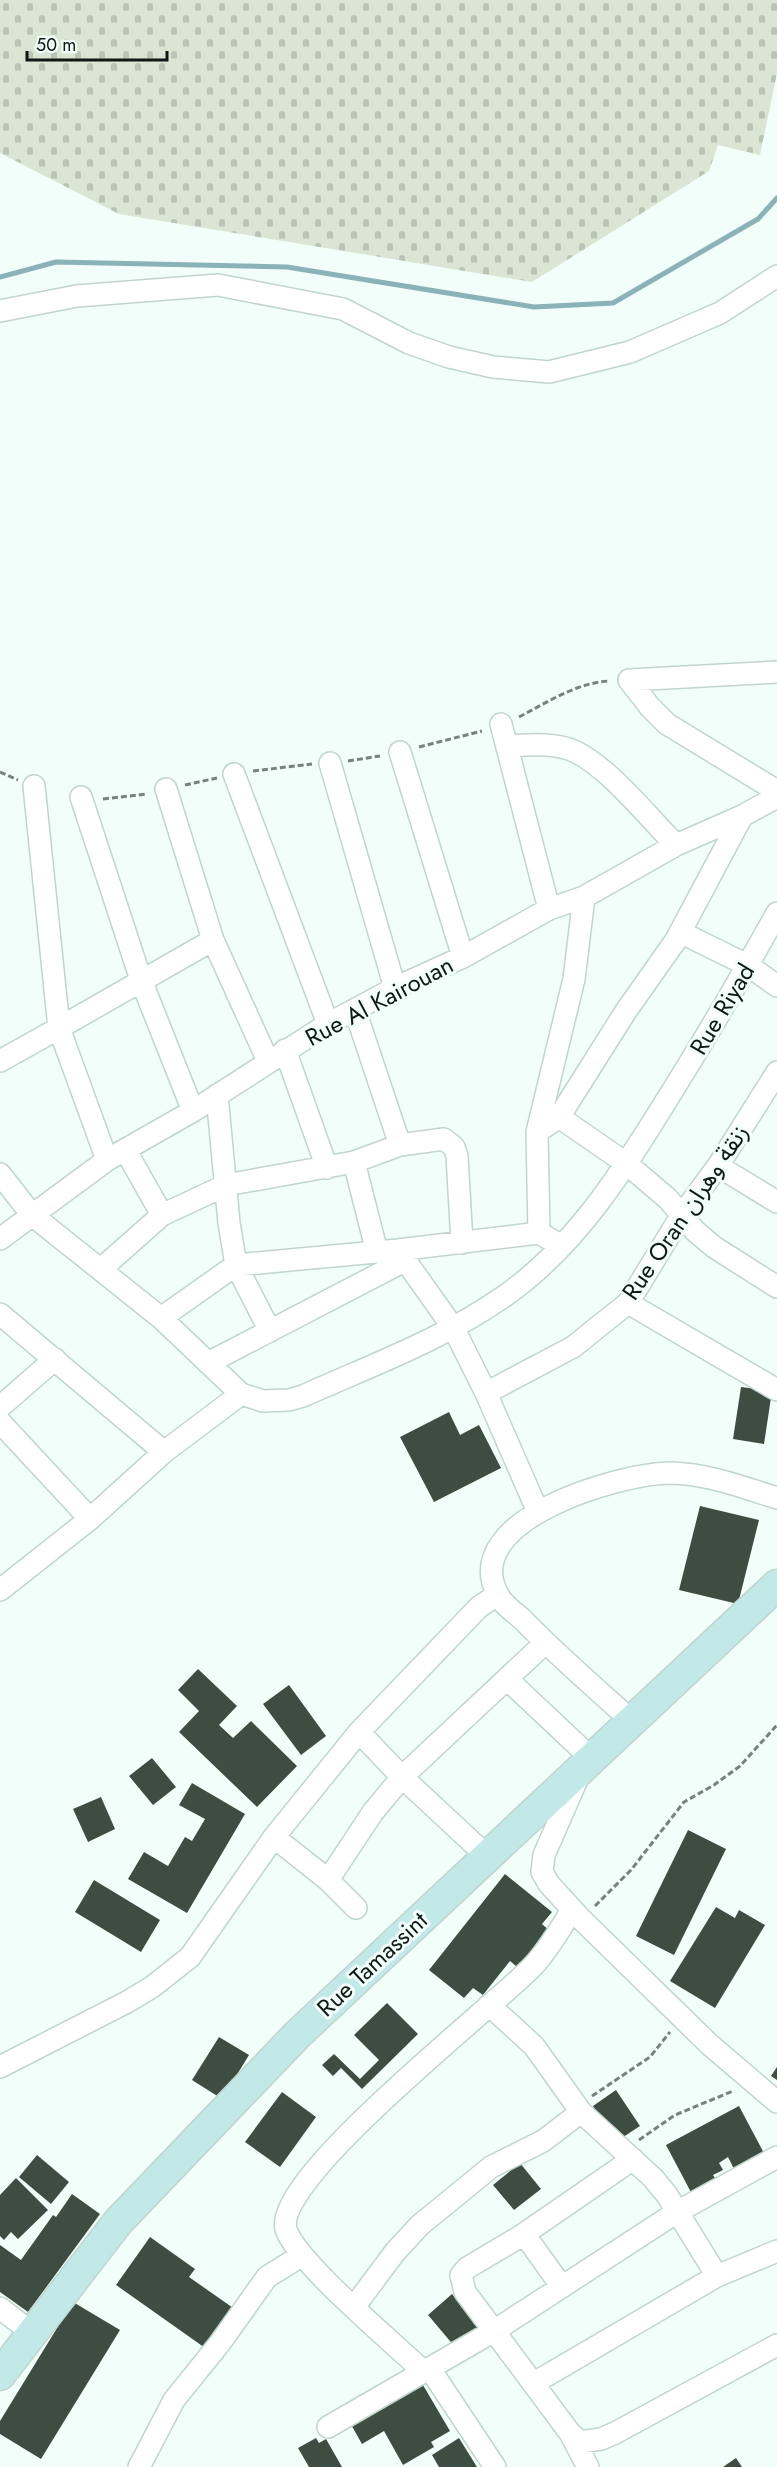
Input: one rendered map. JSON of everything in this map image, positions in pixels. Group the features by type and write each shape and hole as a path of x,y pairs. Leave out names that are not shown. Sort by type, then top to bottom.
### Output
{"main road":[{"name":"Rue Tamassint","path":"0,2375 118,2222 297,2035 489,1858 777,1585"}],"street":[{"path":"0,311 77,296 218,285 343,309 409,344 449,357 493,367 549,372 630,352 720,313 777,276"},
{"path":"777,672 629,680 667,724 777,790"},
{"path":"501,724 549,909"},
{"path":"507,746 548,746 576,752 603,772 676,845"},
{"path":"400,752 463,957"},
{"path":"330,763 395,987"},
{"path":"234,774 328,1024"},
{"path":"34,786 59,1028 117,1155 162,1215"},
{"path":"166,789 213,940 277,1056 327,1168"},
{"path":"81,797 141,980 193,1111"},
{"name":"Rue Al Kairouan","path":"0,1239 117,1155 193,1111 328,1024 395,987 463,957 549,909 584,897 676,845 742,816 777,797"},
{"path":"537,1132 559,1117 680,932 742,816"},
{"path":"539,1233 537,1132 574,979 584,897"},
{"name":"Rue Riyad","path":"241,1394 262,1401 289,1400 303,1396 454,1329 507,1294 562,1246 627,1164 749,966 777,914"},
{"path":"680,932 749,966 777,986"},
{"path":"0,1061 213,940"},
{"path":"355,1010 400,1145"},
{"name":"Rue Oran زنقة وهران","path":"486,1393 573,1347 628,1303 681,1216 718,1166 777,1072"},
{"path":"218,1095 236,1265 270,1331"},
{"path":"559,1117 627,1164 669,1199 681,1216 714,1247 777,1287"},
{"path":"101,1269 162,1215 226,1185 327,1168 354,1162 400,1145 444,1139 454,1147 462,1243"},
{"path":"354,1162 377,1252"},
{"path":"718,1166 777,1202"},
{"path":"0,1174 32,1215 161,1318 241,1394 164,1452 90,1519 0,1590"},
{"path":"161,1318 236,1265 377,1252 402,1255 462,1243 539,1233 562,1246"},
{"path":"402,1255 454,1329 486,1393 538,1512"},
{"path":"208,1363 270,1331 402,1255"},
{"path":"628,1303 777,1390"},
{"path":"0,1314 164,1452"},
{"path":"0,1407 55,1359"},
{"path":"0,1422 90,1519"},
{"path":"632,1721 545,1643 497,1594 491,1565 495,1550 526,1519 538,1512 567,1498 646,1475 697,1474 777,1498"},
{"path":"0,2067 127,2002 152,1987 190,1957 274,1837 359,1732 479,1607 497,1594"},
{"path":"328,1880 373,1812 402,1777 545,1643"},
{"path":"507,1679 587,1764 544,1855 542,1872 549,1884 576,1915 680,2016 777,2102"},
{"path":"359,1732 402,1777 489,1858"},
{"path":"274,1837 328,1880 356,1908"},
{"path":"495,2467 427,2370 354,2307 301,2256 287,2232 285,2221 289,2205 319,2164 436,2051 533,1966 576,1915"},
{"path":"489,2005 534,2046 579,2109 660,2186 717,2276"},
{"path":"354,2307 395,2252 420,2225 491,2167 543,2141 579,2109"},
{"path":"588,2467 570,2433 465,2292 461,2275 467,2268 524,2234 629,2155"},
{"path":"328,2427 494,2331 676,2212 777,2157"},
{"path":"524,2234 562,2287"},
{"path":"534,2383 717,2276 777,2251"},
{"path":"139,2467 174,2400 220,2343 267,2277 301,2256"},
{"path":"0,2308 31,2332"},
{"path":"570,2433 580,2442 601,2439 777,2345"}],"path":[{"path":"576,1915 631,1870 684,1802 714,1785 740,1766 777,1725"},
{"path":"579,2109 650,2057 680,2016"},
{"path":"629,2155 675,2115 754,2081"}],"green space":[{"path":"0,0 777,0 777,73 760,155 718,145 709,171 532,282 119,214 0,153"}],"building":[{"path":"741,1387 772,1391 764,1444 733,1439"},
{"path":"449,1412 460,1435 479,1425 501,1468 434,1502 400,1437"},
{"path":"700,1506 759,1520 738,1604 679,1590"},
{"path":"198,1669 237,1706 219,1725 233,1738 251,1721 297,1766 257,1807 179,1732 199,1711 178,1690"},
{"path":"289,1685 326,1736 301,1755 263,1704"},
{"path":"152,1758 176,1787 153,1805 129,1776"},
{"path":"192,1783 245,1814 187,1913 128,1879 144,1852 168,1866 185,1837 192,1841 205,1819 179,1805"},
{"path":"101,1797 115,1829 88,1842 73,1809"},
{"path":"688,1830 726,1849 674,1955 636,1936"},
{"path":"505,1874 552,1912 542,1924 552,1933 522,1971 510,1961 483,1995 473,1988 464,1998 429,1970"},
{"path":"94,1880 160,1920 141,1952 75,1912"},
{"path":"716,1907 735,1918 739,1910 765,1925 715,2008 670,1981"},
{"path":"387,2003 418,2034 362,2089 341,2068 333,2076 322,2065 334,2054 360,2079 379,2060 354,2035"},
{"path":"219,2037 249,2055 222,2099 192,2080"},
{"path":"777,2067 777,2080 771,2076"},
{"path":"616,2090 640,2126 617,2141 593,2106"},
{"path":"282,2092 316,2117 280,2167 245,2142"},
{"path":"739,2106 766,2157 736,2173 728,2157 719,2163 723,2170 713,2175 718,2183 693,2196 666,2145"},
{"path":"37,2155 69,2182 51,2204 19,2177"},
{"path":"520,2163 541,2189 514,2210 493,2185"},
{"path":"16,2178 48,2210 18,2239 11,2232 4,2240 0,2236 0,2195"},
{"path":"72,2194 100,2214 28,2312 0,2292 0,2245 21,2260 53,2215 56,2217"},
{"path":"150,2237 195,2269 189,2277 236,2310 208,2350 116,2285"},
{"path":"452,2294 480,2325 455,2347 428,2315"},
{"path":"73,2302 120,2330 41,2459 0,2434 0,2421"},
{"path":"420,2380 450,2431 431,2442 434,2447 403,2465 384,2431 362,2444 349,2421"},
{"path":"316,2438 319,2443 326,2439 342,2467 309,2467 298,2448"},
{"path":"459,2438 477,2467 439,2467 432,2455"},
{"path":"736,2458 742,2467 723,2467"}],"waterway":[{"path":"0,277 56,262 287,267 534,307 613,303 758,219 777,198"}]}
